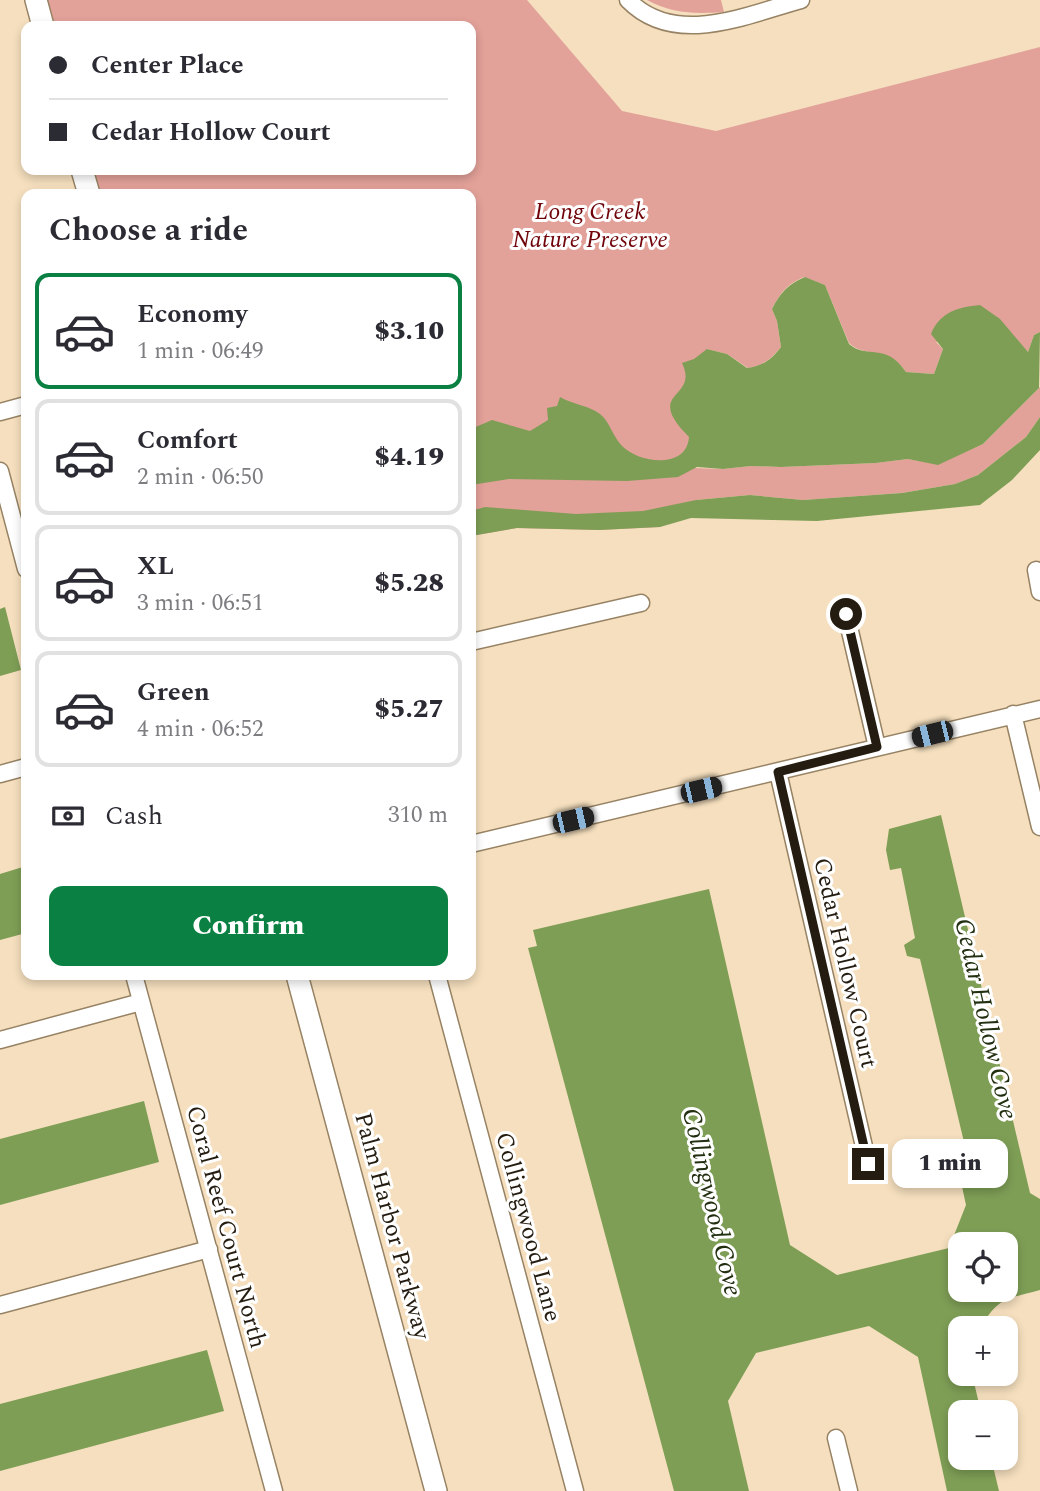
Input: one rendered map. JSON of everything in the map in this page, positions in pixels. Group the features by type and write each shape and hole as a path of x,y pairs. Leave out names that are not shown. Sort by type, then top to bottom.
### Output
{"street":[{"path":"36,0 42,21"},
{"path":"628,0 637,9 659,21 683,26 715,22 800,0"},
{"path":"0,412 21,406"},
{"path":"0,471 5,507 21,554"},
{"path":"1035,570 1040,592"},
{"path":"476,641 641,603"},
{"path":"846,614 877,747"},
{"path":"476,843 1040,709"},
{"path":"1013,714 1040,827"},
{"path":"0,774 21,768"},
{"name":"Cedar Hollow Court","path":"778,772 868,1164"},
{"name":"Coral Reef Court North","path":"135,980 274,1491"},
{"name":"Palm Harbor Parkway","path":"298,980 436,1491"},
{"name":"Collingwood Lane","path":"438,980 575,1491"},
{"path":"0,1040 141,1002"},
{"path":"0,1305 209,1249"},
{"path":"836,1438 849,1491"}],"green space":[{"name":"Long Creek Nature Preserve","path":"47,0 527,0 622,111 716,131 1040,47 1040,332 1034,335 1028,352 1015,338 936,342 943,349 934,374 906,372 892,359 849,343 825,285 804,277 785,290 772,309 781,347 766,361 748,368 727,354 707,349 695,468 876,463 908,459 938,464 983,444 1040,387 1040,417 1026,437 978,475 955,484 902,493 803,500 750,495 696,500 660,527 599,530 517,528 476,535 476,189 98,189 94,175 476,175 476,21 53,21"},
{"path":"647,0 721,0 724,12 684,12"}],"water":[{"path":"805,277 825,285 849,344 856,349 891,357 906,372 934,374 943,349 931,334 939,320 957,309 980,305 1000,319 1028,352 1034,335 1040,332 1039,388 983,444 938,465 908,459 781,467 697,467 678,477 627,481 509,479 476,484 476,427 492,420 530,431 548,420 547,408 557,406 560,397 600,414 622,446 640,457 662,460 672,459 680,454 689,437 676,422 671,403 684,384 686,375 682,363 694,359 707,349 727,354 747,368 767,361 781,347 772,309 778,298"},
{"path":"1040,417 1040,450 1012,480 980,505 817,521 691,518 660,527 599,530 517,528 476,535 476,510 485,507 576,514 643,511 696,500 750,495 803,500 902,493 955,484 978,475 1026,437"},
{"path":"5,607 21,670 0,676 0,609"},
{"name":"Cedar Hollow Cove","path":"941,815 1030,1193 1040,1199 1040,1290 1018,1296 1018,1232 955,1232 966,1205 953,1145 964,1142 920,959 907,956 904,945 915,938 901,868 890,870 886,850 889,829"},
{"path":"21,868 21,934 0,940 0,874"},
{"name":"Collingwood Cove","path":"709,889 790,1245 837,1275 948,1248 948,1302 1003,1302 989,1316 948,1316 948,1386 975,1386 978,1400 948,1400 948,1470 994,1470 999,1491 947,1491 918,1357 869,1326 756,1353 728,1401 749,1491 674,1491 528,948 537,946 533,930"},
{"path":"144,1101 159,1162 0,1205 0,1139"},
{"path":"207,1350 224,1411 0,1471 0,1404"}],"route":[{"path":"846,614 877,747 778,772 868,1164"}]}
